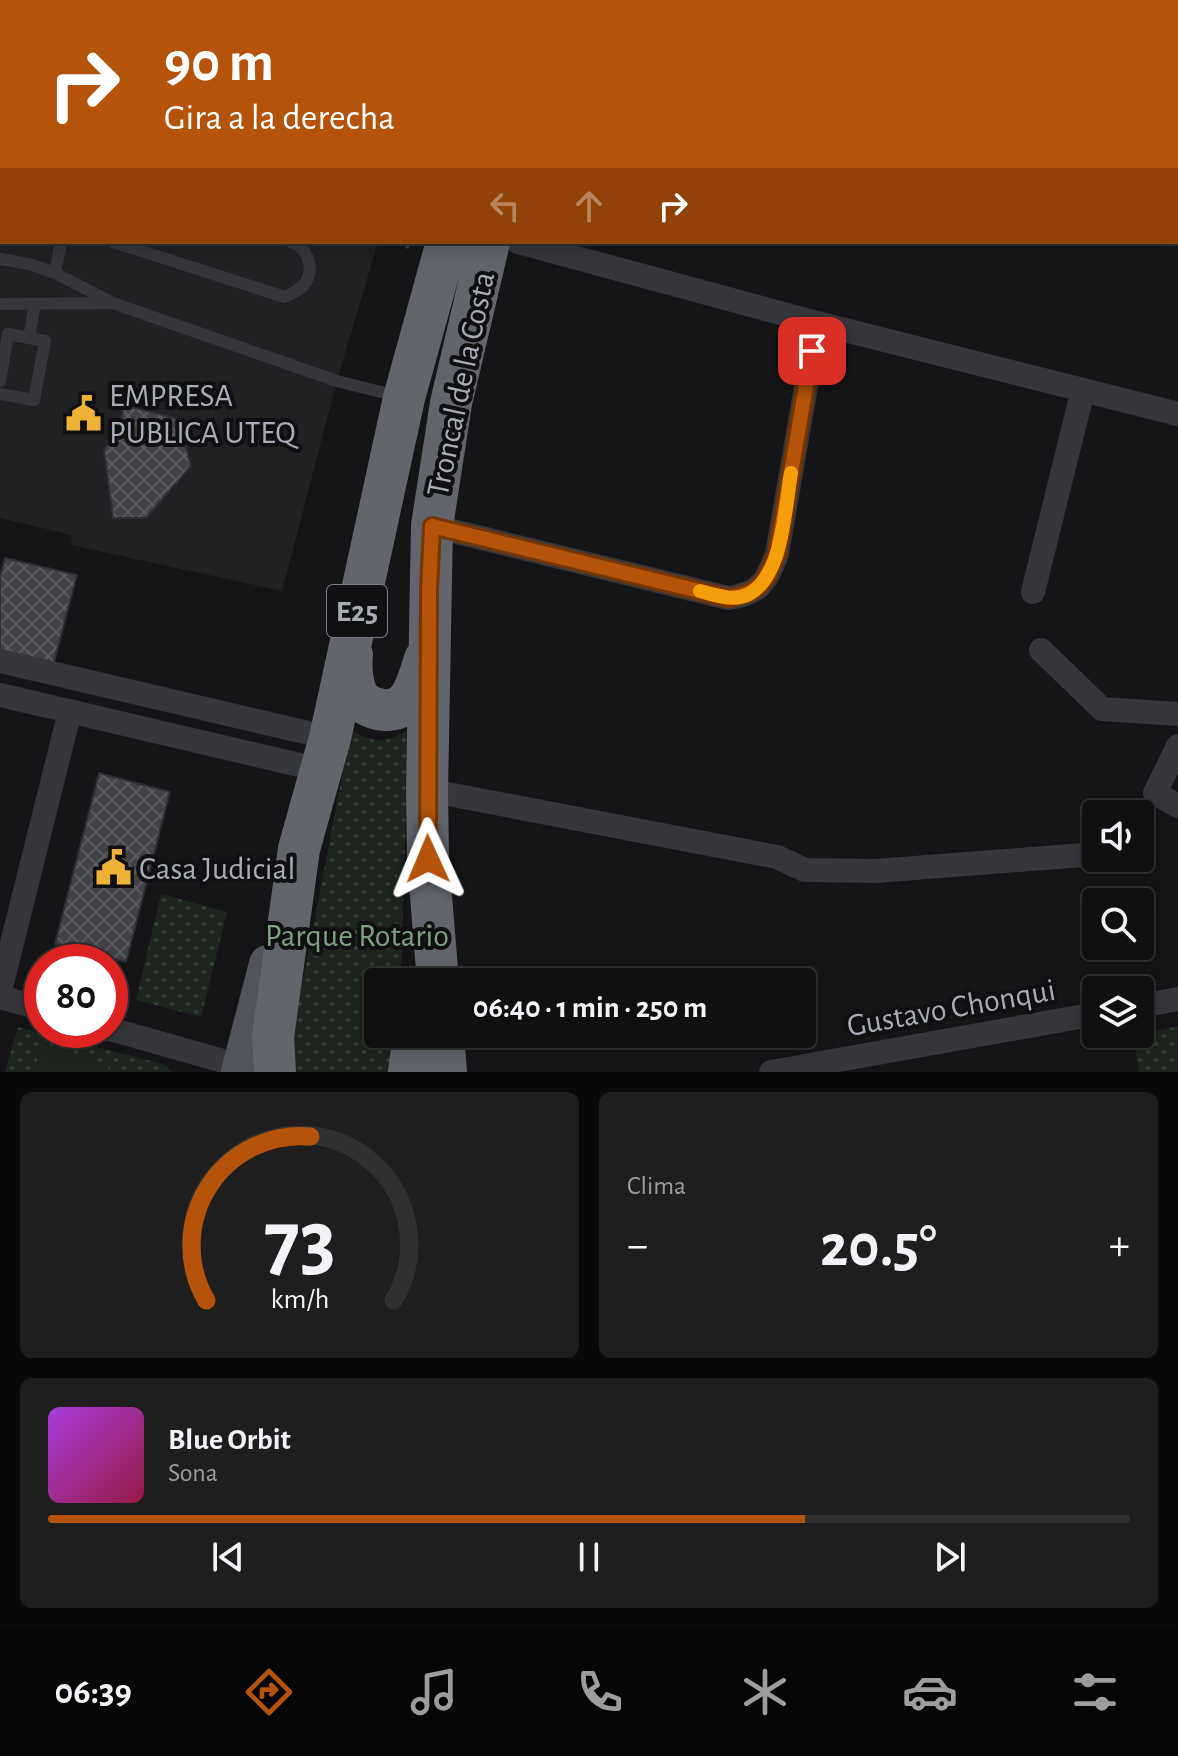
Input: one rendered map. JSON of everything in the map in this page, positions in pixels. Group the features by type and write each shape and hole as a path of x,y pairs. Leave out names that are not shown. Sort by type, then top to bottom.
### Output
{"highway":[{"name":"Troncal de la Costa","path":"352,633 404,398 446,244"},
{"name":"Troncal de la Costa","path":"432,526 451,403 489,244"},
{"name":"E25","path":"432,526 427,790 428,859 437,968"},
{"name":"E25","path":"252,1070 273,1037 299,849 325,754 352,633"},
{"path":"352,633 351,663 357,695 368,706 381,710 395,710 412,695 430,645"},
{"path":"419,968 428,859"},
{"path":"409,1072 412,1048"},
{"path":"444,1048 446,1072"}],"street":[{"path":"548,246 817,323 1178,414"},
{"path":"432,526 728,598 748,595 766,580 777,554 817,323"},
{"path":"1033,592 1083,390"},
{"path":"1041,650 1102,709 1178,714"},
{"path":"0,661 325,754"},
{"path":"0,695 70,711 325,754"},
{"path":"0,991 70,711"},
{"path":"1178,746 1155,793 1178,806"},
{"path":"427,790 777,857 805,870 876,871 1082,855"},
{"path":"0,997 24,1004"},
{"path":"1154,1003 1178,999"},
{"name":"Gustavo Chonqui","path":"771,1072 1082,1016"},
{"path":"128,1034 252,1070"}],"lane":[{"path":"55,273 61,244"},
{"path":"119,244 285,297 303,287 310,273 309,257 299,244"},
{"path":"0,259 55,273 113,303 337,381 404,398"},
{"path":"0,304 113,303"},
{"path":"29,338 35,304"},
{"path":"0,381 8,334 45,341 34,400 0,394"}],"shaded area":[{"path":"0,244 377,244 337,381 282,591 71,545 72,535 0,518"}],"green space":[{"name":"Parque Rotario","path":"408,729 401,968 364,968 364,1048 397,1048 391,1072 296,1072 291,1043 351,730 373,740 393,738"},
{"path":"161,894 227,912 201,1017 136,1000"},
{"path":"1178,1026 1178,1072 1139,1072 1135,1048 1154,1048 1154,1032"},
{"path":"18,1027 24,1029 24,1048 100,1048 163,1064 173,1072 5,1072"},
{"path":"41,1048 54,1048 109,1067 108,1072 33,1072"}],"building":[{"path":"124,405 190,422 185,442 191,466 146,518 113,518 104,450 119,427"},
{"path":"5,558 77,575 53,666 0,654 0,577"},
{"name":"Casa Judicial","path":"99,773 170,792 128,954 128,944 55,944"}],"slow traffic":[{"path":"700,591 728,598 748,595 766,580 777,554 791,473"}],"place":[{"name":"EMPRESA PUBLICA UTEQ","path":"83,413"},
{"name":"Casa Judicial","path":"113,868"}],"route":[{"path":"428,859 432,526 728,598 748,595 766,580 777,554 812,351"}]}
